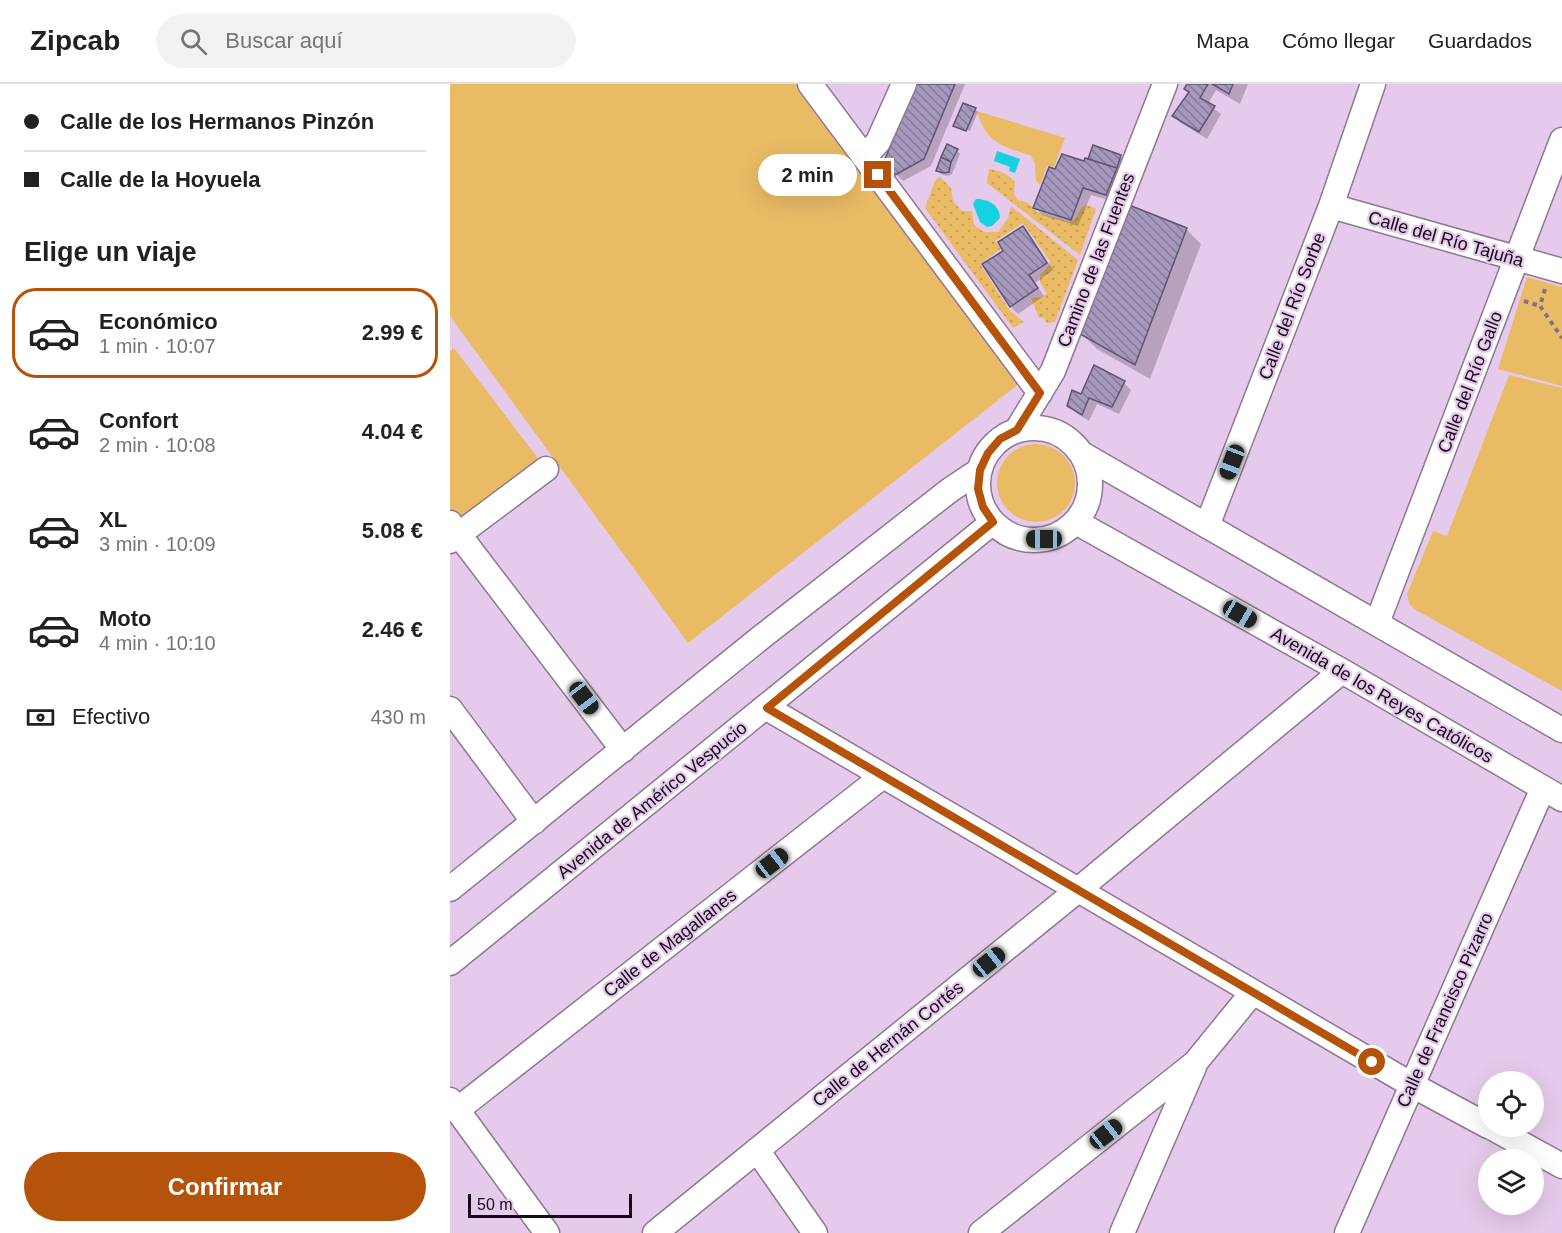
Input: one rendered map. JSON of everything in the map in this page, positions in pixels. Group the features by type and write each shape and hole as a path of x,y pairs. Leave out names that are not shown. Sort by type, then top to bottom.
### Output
{"street":[{"path":"810,84 1040,393"},
{"path":"864,157 878,142 904,84"},
{"name":"Camino de las Fuentes","path":"1017,430 1053,371 1165,84"},
{"name":"Calle del Río Sorbe","path":"1208,526 1331,206 1373,84"},
{"name":"Calle del Río Gallo","path":"1377,623 1562,140"},
{"name":"Calle del Río Tajuña","path":"1331,206 1556,270"},
{"path":"1036,428 1054,431 1070,440 1082,454 1089,471 1091,489 1086,507 1076,522 1062,533 1044,539 1026,539 1009,534 993,522 983,507 978,489 980,470 988,453 1000,439 1017,430 1036,428"},
{"path":"1082,454 1562,730"},
{"path":"546,469 453,532 623,750"},
{"path":"450,889 777,625 950,490 980,470"},
{"name":"Avenida de Américo Vespucio","path":"450,963 767,708 993,522"},
{"name":"Avenida de los Reyes Católicos","path":"1076,522 1342,671 1552,793"},
{"name":"Calle de Hernán Cortés","path":"656,1233 1078,890 1342,671"},
{"path":"767,708 1412,1085 1478,1121"},
{"path":"450,709 534,822"},
{"name":"Calle de Magallanes","path":"454,1105 883,776"},
{"name":"Calle de Francisco Pizarro","path":"1347,1233 1412,1085 1552,793"},
{"path":"981,1233 1195,1063 1253,992"},
{"path":"1122,1233 1195,1063"},
{"path":"454,1105 547,1233"},
{"path":"1508,1137 1562,1166"},
{"path":"758,1150 815,1233"}],"path":[{"path":"1556,270 1540,306 1562,338"}],"shaded area":[{"path":"450,84 796,84 1020,383 688,643 450,316"},
{"path":"977,111 1065,138 1054,167 1047,166 1040,185 1036,180 1035,164 1031,156 1004,146 991,137 985,131"},
{"path":"989,169 1000,171 1010,177 1015,182 1014,194 1018,200 1028,203 1039,213 1069,222 1075,219 1082,207 1087,205 1096,209 1080,255 987,183"},
{"path":"940,177 951,188 953,201 962,211 972,211 974,225 984,232 998,232 1008,218 1011,206 1078,260 1055,322 1046,323 1045,319 1038,317 1031,298 1047,294 1040,282 1040,275 1048,267 1050,261 1023,223 995,241 1002,248 980,264 1010,311 1024,322 1013,328 925,208 935,181"},
{"path":"1527,277 1562,287 1562,386 1498,369"},
{"path":"454,348 540,461 459,521 450,508 450,351"},
{"path":"1509,375 1562,388 1562,691 1414,609 1409,603 1407,594 1433,531 1447,536"},
{"path":"1036,444 1051,447 1064,455 1072,468 1075,483 1072,498 1064,511 1051,519 1036,522 1021,519 1008,511 1000,498 997,483 1000,468 1008,455 1021,447"}],"water":[{"path":"997,151 1020,159 1015,173 1009,171 1010,167 994,161"},
{"path":"976,199 985,200 996,206 1000,218 992,226 987,227 980,222 973,204"}],"building":[{"path":"916,84 955,84 924,159 895,175 885,159"},
{"path":"1187,84 1208,84 1200,98 1215,106 1199,132 1172,116 1189,92 1184,89"},
{"path":"1212,84 1233,84 1229,94"},
{"path":"963,103 976,108 966,131 953,126"},
{"path":"947,144 958,149 951,162 941,157"},
{"path":"1093,145 1121,155 1117,168 1088,159"},
{"path":"1062,154 1117,168 1106,195 1083,188 1071,220 1033,208 1049,167 1055,169"},
{"path":"941,157 951,162 949,172 936,171"},
{"path":"1129,205 1187,228 1135,365 1080,334"},
{"path":"1023,226 1047,263 1029,275 1038,288 1010,307 982,264 1003,251 998,242"},
{"path":"1094,365 1125,381 1112,407 1089,398 1082,415 1067,406 1072,390 1081,394"}],"route":[{"path":"878,175 1040,393 1017,430 1000,439 988,453 980,470 978,489 983,507 993,522 767,708 1372,1062"}]}
